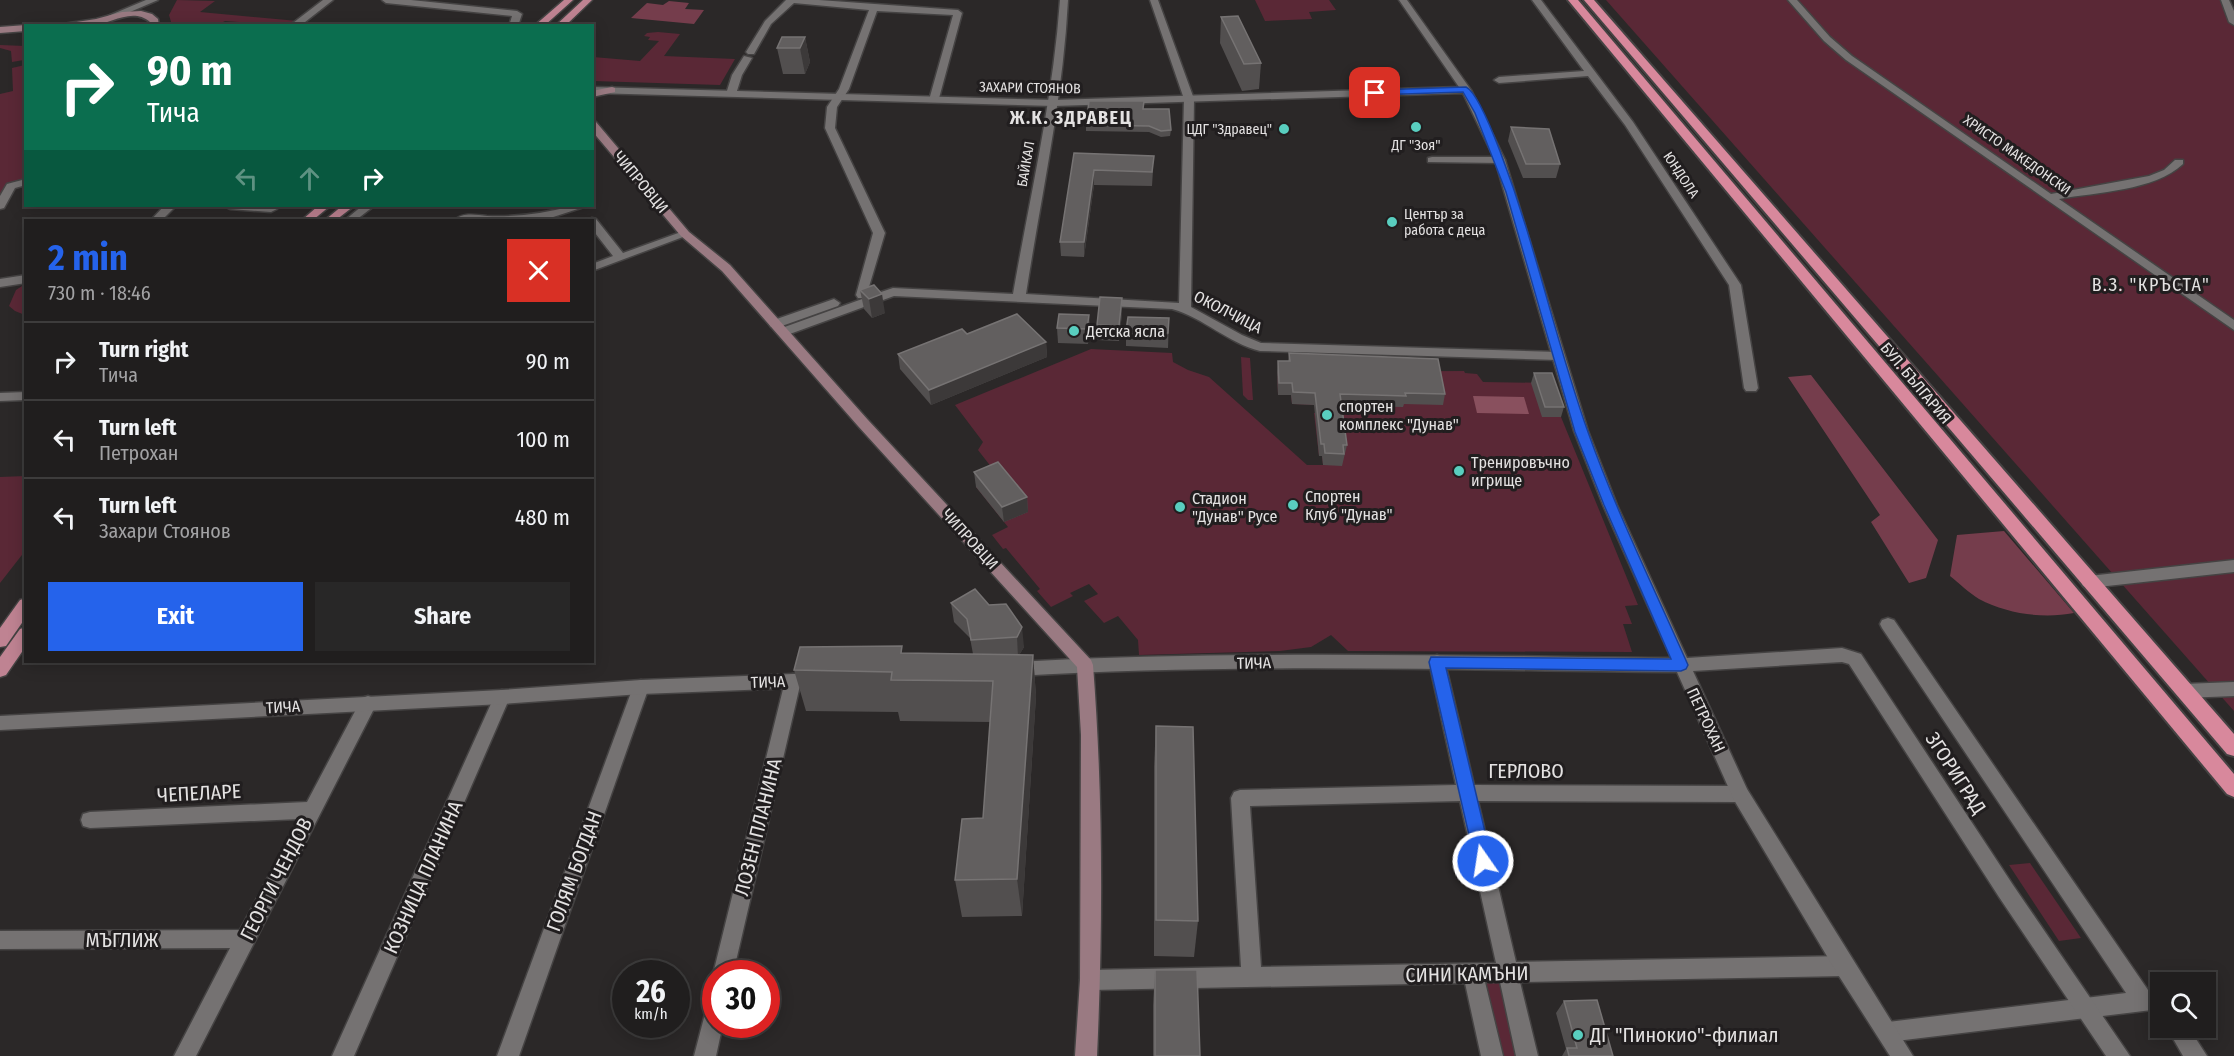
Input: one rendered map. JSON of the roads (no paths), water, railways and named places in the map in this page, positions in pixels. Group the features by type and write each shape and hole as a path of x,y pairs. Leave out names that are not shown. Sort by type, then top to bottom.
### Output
{"highway":[{"name":"БУЛ. БЪЛГАРИЯ","path":"1573,0 2234,788"},
{"name":"БУЛ. БЪЛГАРИЯ","path":"1589,0 2234,748"}],"main road":[{"path":"540,24 569,0"},
{"path":"561,24 588,0"},
{"path":"68,24 113,16 144,14 154,24"},
{"path":"90,24 97,20"},
{"path":"0,30 24,28"},
{"path":"0,38 24,39"},
{"name":"ЧИПРОВЦИ","path":"594,126 686,234 726,268 1085,665"},
{"path":"308,219 323,207"},
{"path":"331,219 347,207"},
{"path":"0,641 24,607"},
{"path":"0,670 24,636"},
{"path":"1085,665 1090,735 1090,980 1086,1056"}],"street":[{"path":"113,16 154,0"},
{"path":"154,24 154,8 161,0"},
{"path":"295,24 329,0"},
{"path":"386,0 517,14 514,24"},
{"path":"731,94 737,75 764,26 777,9 792,0 958,13 934,99"},
{"name":"БАЙКАЛ","path":"1019,297 1045,142 1054,103 1062,46 1064,0"},
{"path":"1154,0 1189,99 1185,307"},
{"name":"ПЕТРОХАН","path":"1403,0 1466,90 1500,160 1530,256 1572,406 1610,505 1740,794 1844,966 1902,1056"},
{"name":"ЮНДОЛА","path":"1536,0 1629,124 1735,285 1751,388"},
{"name":"ХРИСТО МАКЕДОНСКИ","path":"1792,0 1827,39 1849,58 2234,326"},
{"path":"2224,0 2234,22"},
{"path":"862,295 879,233 830,128 832,107 839,97 874,8"},
{"path":"1499,80 1591,73"},
{"name":"ЗАХАРИ СТОЯНОВ","path":"594,92 612,90 1054,103 1466,90"},
{"path":"1432,160 1500,160"},
{"path":"2051,197 2152,179 2168,172 2179,162"},
{"path":"0,206 11,186 24,183"},
{"path":"157,219 169,207"},
{"path":"244,207 272,209"},
{"path":"352,219 367,207"},
{"path":"544,219 578,207"},
{"path":"463,219 484,219"},
{"path":"594,224 621,258"},
{"path":"594,267 686,234"},
{"path":"0,283 24,279"},
{"path":"779,328 862,295 893,292"},
{"name":"ОКОЛЧИЦА","path":"779,328 893,292 1152,303 1185,307 1240,339 1260,347 1558,356"},
{"path":"0,397 24,396"},
{"path":"2089,582 2234,566"},
{"path":"1888,624 2150,999"},
{"name":"ЗГОРИГРАД","path":"1681,665 1842,655 1855,659 2006,891 2119,1056"},
{"path":"1437,662 1527,1056"},
{"name":"ТИЧА","path":"1000,670 1085,665 1437,662 1681,665"},
{"name":"ТИЧА","path":"0,723 502,697 641,687 839,679"},
{"name":"ЛОЗЕН ПЛАНИНА","path":"726,960 793,681"},
{"name":"ГОЛЯМ БОГДАН","path":"508,1056 641,687"},
{"path":"2184,691 2234,689"},
{"name":"КОЗНИЦА ПЛАНИНА","path":"343,1056 502,697"},
{"name":"ГЕОРГИ ЧЕНДОВ","path":"185,1056 368,703"},
{"name":"ГЕРЛОВО","path":"1252,975 1240,798 1468,794 1740,794"},
{"name":"ЧЕПЕЛАРЕ","path":"90,820 311,810"},
{"name":"МЪГЛИЖ","path":"0,940 244,939"},
{"name":"СИНИ КАМЪНИ","path":"1090,980 1252,975 1509,974 1844,966"},
{"path":"1473,974 1492,1056"},
{"path":"1888,1032 2086,1007 2150,1002"},
{"path":"705,1056 709,1038"},
{"path":"2184,1038 2196,1056"}],"place":[{"name":"ДГ \"Зоя\"","path":"1416,127"},
{"name":"ЦДГ \"Здравец\"","path":"1284,129"},
{"name":"Център за работа с деца","path":"1392,222"},
{"name":"Детска ясла","path":"1074,331"},
{"name":"спортен комплекс \"Дунав\"","path":"1327,415"},
{"name":"Тренировъчно игрище","path":"1459,471"},
{"name":"Спортен Клуб \"Дунав\"","path":"1293,505"},
{"name":"Стадион \"Дунав\" Русе","path":"1180,507"},
{"name":"ДГ \"Пинокио\"-филиал","path":"1578,1035"}],"district":[{"name":"Ж.К. ЗДРАВЕЦ","path":"1071,118"},
{"name":"В.З. \"КРЪСТА\"","path":"2151,285"}]}
